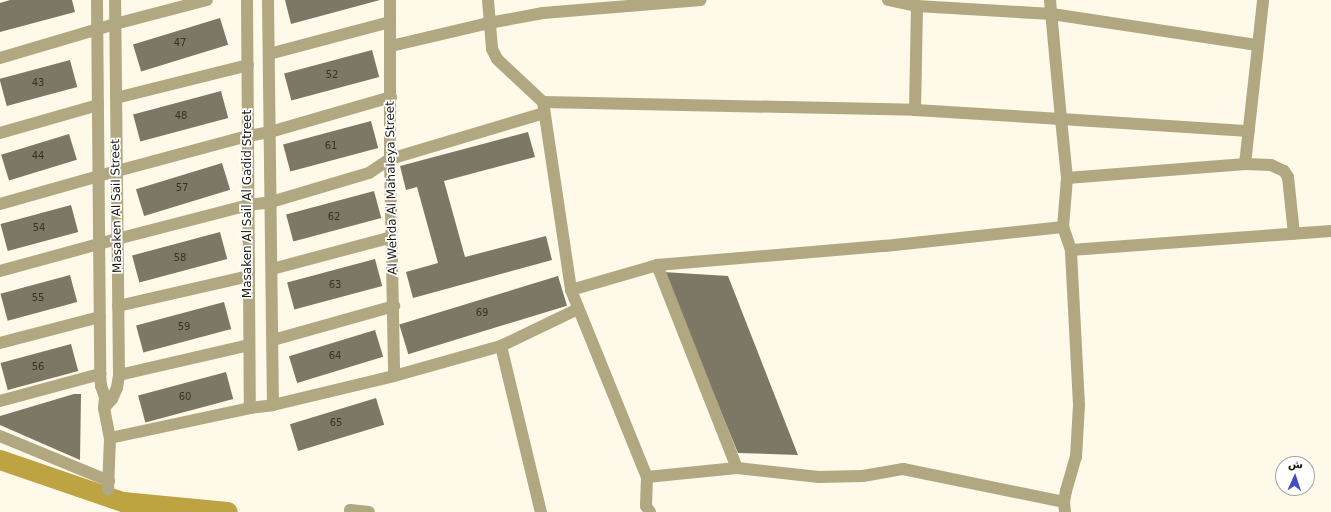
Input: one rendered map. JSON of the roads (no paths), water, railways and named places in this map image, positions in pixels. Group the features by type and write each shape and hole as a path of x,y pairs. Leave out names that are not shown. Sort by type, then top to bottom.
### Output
{"street":[{"name":"Masaken Al Sail Street","path":"0,436 108,485 110,438 104,408 105,397 101,386 100,374 97,0"},
{"name":"Masaken Al Sail Street","path":"104,408 112,399 117,388 119,375 115,0"},
{"path":"0,58 115,24 207,0"},
{"name":"Masaken Al Sail Al Gadid Street","path":"248,0 250,408"},
{"name":"Masaken Al Sail Al Gadid Street","path":"268,0 273,405"},
{"name":"Al Wehda Al Mahaleya Street","path":"390,0 390,159 394,306 394,376"},
{"path":"488,0 492,49 497,59 543,108 571,290 647,477 646,506 650,512"},
{"path":"391,46 489,22 543,13 700,0"},
{"path":"888,0 918,6 1052,14 1258,45"},
{"path":"647,477 737,468 818,477 863,476 903,469 1065,507 1076,457 1079,405 1071,250 1063,227 1067,178 1050,0"},
{"path":"1245,164 1263,0"},
{"path":"915,110 918,6"},
{"path":"269,54 390,22"},
{"path":"116,98 248,65"},
{"path":"0,204 248,136 270,132 391,97"},
{"path":"0,133 98,105"},
{"path":"0,271 248,205 271,202 369,173 390,159 543,108 915,110 1249,131"},
{"path":"1067,178 1245,164 1271,165 1284,171 1288,177 1294,234"},
{"path":"571,290 657,265 885,246 1063,227"},
{"path":"1071,250 1331,231"},
{"path":"272,269 392,237"},
{"path":"657,265 737,468"},
{"path":"118,306 249,276"},
{"path":"273,340 394,306"},
{"path":"110,438 250,408 273,405 394,376 501,346 578,309"},
{"path":"0,343 100,317"},
{"path":"119,375 249,345"},
{"path":"501,346 541,512"},
{"path":"0,401 100,374"},
{"path":"350,510 369,512"}],"waterway":[{"path":"0,460 123,502 228,512"}]}
